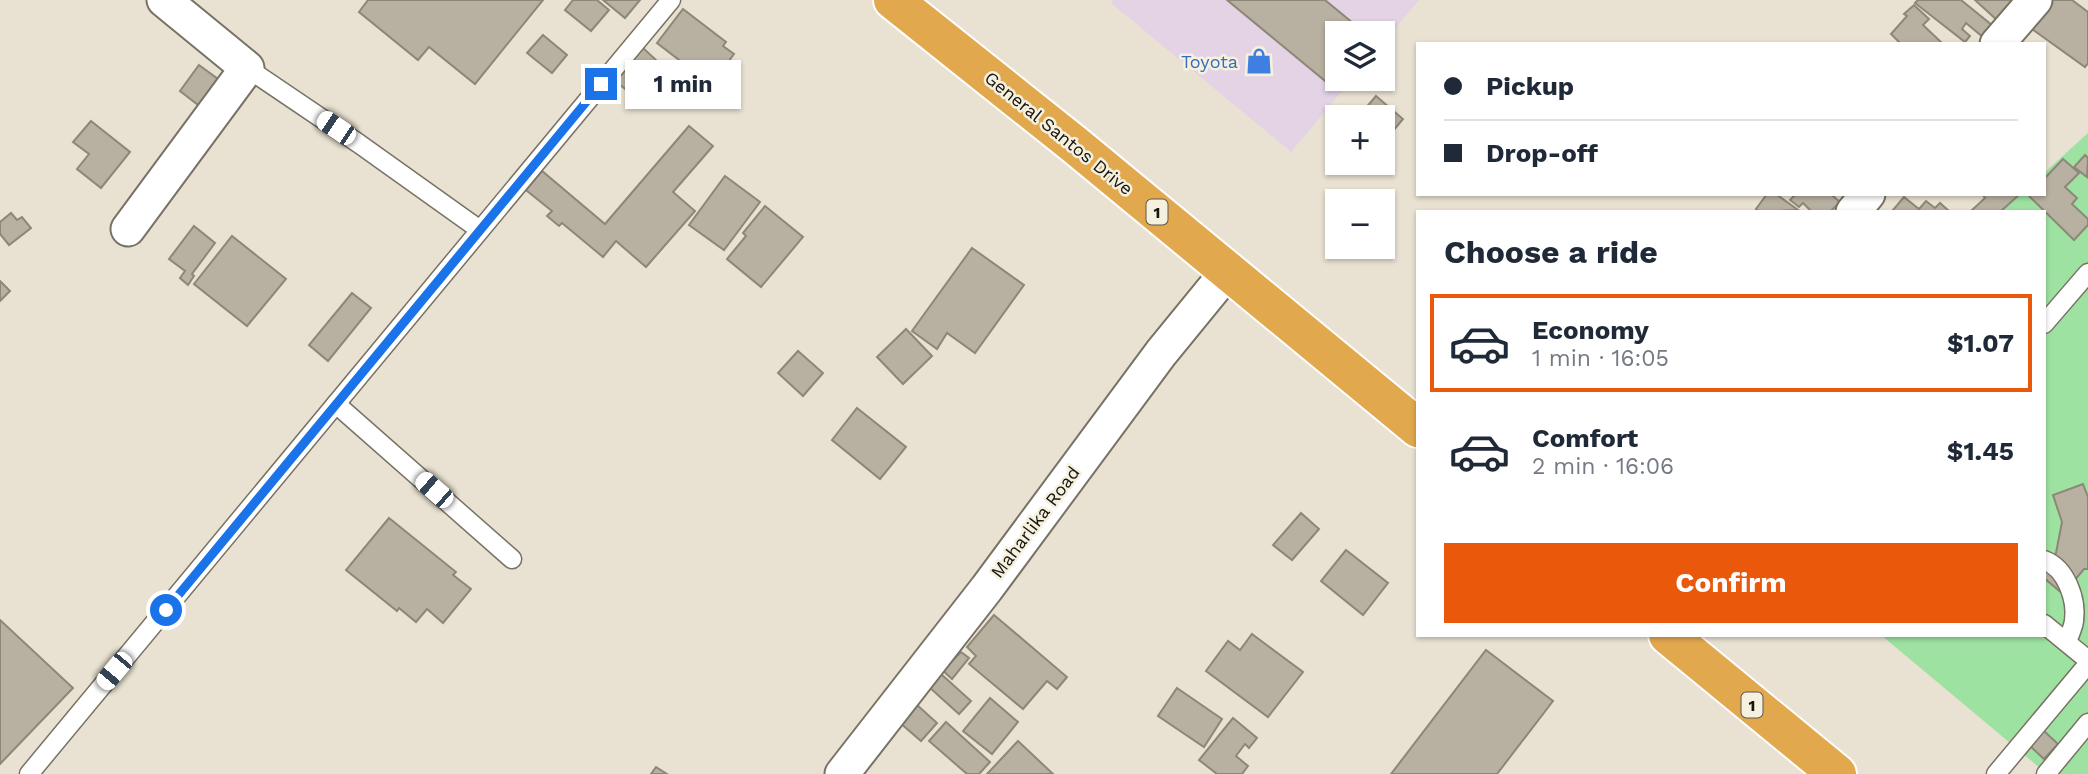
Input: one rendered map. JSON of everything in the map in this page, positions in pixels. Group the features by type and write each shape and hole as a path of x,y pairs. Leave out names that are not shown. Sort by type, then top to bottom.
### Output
{"highway":[{"name":"General Santos Drive","path":"893,0 1416,426"},
{"name":"1","path":"1670,637 1837,774"}],"street":[{"path":"128,229 247,68 164,0"},
{"path":"1999,42 2035,0"},
{"path":"1855,210 1866,196"},
{"name":"Maharlika Road","path":"842,774 987,587 1161,353 1228,271"}],"lane":[{"path":"29,774 671,0"},
{"path":"247,68 480,230"},
{"path":"2046,322 2088,273"},
{"path":"336,404 512,559"},
{"path":"2046,561 2058,570 2073,597 2074,621 2067,642"},
{"path":"1996,774 2088,662 2046,626"},
{"path":"2046,774 2088,723"}],"shaded area":[{"name":"Toyota","path":"1113,0 1419,0 1395,29 1395,21 1325,21 1325,91 1342,91 1330,105 1325,105 1325,111 1291,152 1111,3"}],"green space":[{"path":"2088,133 2088,774 2047,774 1883,637 2046,637 2046,210 2003,210 2019,196 2046,196 2046,171"}],"building":[{"path":"368,0 543,0 475,84 429,47 418,60 359,12"},
{"path":"573,0 597,0 609,10 591,31 565,10"},
{"path":"603,0 640,0 625,18"},
{"path":"1227,0 1325,0 1350,21 1325,21 1325,81"},
{"path":"1918,0 1961,0 1993,26 1984,38 1966,23 1962,29 1970,36 1965,42 1915,3"},
{"path":"1975,0 2017,0 1998,21"},
{"path":"2053,0 2072,0 2088,12 2088,63 2085,67 2032,29"},
{"path":"1914,5 1929,19 1923,25 1941,42 1899,42 1891,34 1907,16 1904,14"},
{"path":"683,9 726,42 723,46 734,54 714,81 703,72 700,76 657,43"},
{"path":"543,35 567,55 552,73 527,53"},
{"path":"642,47 656,60 629,92 614,80"},
{"path":"199,65 222,82 202,108 180,91"},
{"path":"1376,96 1387,105 1368,105"},
{"path":"1395,112 1403,119 1395,129"},
{"path":"91,121 130,152 101,188 77,169 89,154 73,142"},
{"path":"689,126 713,146 673,192 695,211 646,267 616,241 603,257 562,223 559,226 547,216 552,211 526,190 542,171 605,224"},
{"path":"2085,155 2088,158 2087,177 2074,167"},
{"path":"2063,159 2079,173 2065,187 2077,198 2072,204 2088,219 2088,225 2074,240 2029,196 2046,196 2046,177"},
{"path":"725,176 760,202 724,250 689,225"},
{"path":"1766,196 1779,196 1798,210 1757,210"},
{"path":"1794,196 1833,196 1840,202 1832,210 1810,210 1803,203 1799,207 1790,200"},
{"path":"1984,196 2018,196 2002,210 1972,210 1985,198"},
{"path":"1904,197 1919,209 1926,201 1935,208 1940,203 1948,210 1893,210"},
{"path":"765,206 803,237 761,287 727,259 746,236 743,233"},
{"path":"11,213 17,220 22,217 31,228 9,245 0,234 0,222"},
{"path":"194,226 215,243 192,274 194,276 188,285 180,278 185,271 169,259"},
{"path":"232,236 286,279 247,326 194,284"},
{"path":"972,248 1024,285 975,353 947,333 937,349 912,331"},
{"path":"0,281 10,291 0,301"},
{"path":"352,293 371,308 328,361 309,345"},
{"path":"906,329 932,356 903,384 877,357"},
{"path":"798,351 823,373 803,396 778,373"},
{"path":"857,408 906,447 880,479 832,440"},
{"path":"2083,484 2088,497 2088,569 2084,569 2063,594 2046,580 2046,565 2056,553 2062,522 2053,495"},
{"path":"1301,513 1319,529 1292,560 1273,545"},
{"path":"389,518 456,572 453,575 471,589 443,623 427,609 416,622 399,608 397,611 346,570"},
{"path":"1346,550 1388,583 1363,615 1321,581"},
{"path":"994,615 1067,677 1057,689 1047,681 1023,709 969,664 976,656 967,647"},
{"path":"0,620 73,688 0,764"},
{"path":"1252,634 1303,672 1268,717 1206,671 1228,641 1240,650"},
{"path":"1486,650 1553,701 1497,774 1391,774"},
{"path":"961,652 969,658 952,679 940,668"},
{"path":"941,674 971,701 959,714 929,687"},
{"path":"1177,688 1222,719 1204,747 1158,716"},
{"path":"990,698 1018,722 992,754 963,731"},
{"path":"916,704 937,723 921,741 899,722"},
{"path":"1233,718 1257,738 1249,748 1245,744 1236,756 1248,766 1242,774 1217,774 1199,760"},
{"path":"946,722 990,762 979,774 967,774 929,741"},
{"path":"2043,730 2058,744 2044,759 2029,745"},
{"path":"1018,741 1053,774 987,774"},
{"path":"656,767 667,774 651,774"}],"place":[{"name":"Toyota","path":"1259,61"}],"route":[{"path":"166,610 601,84"}]}
